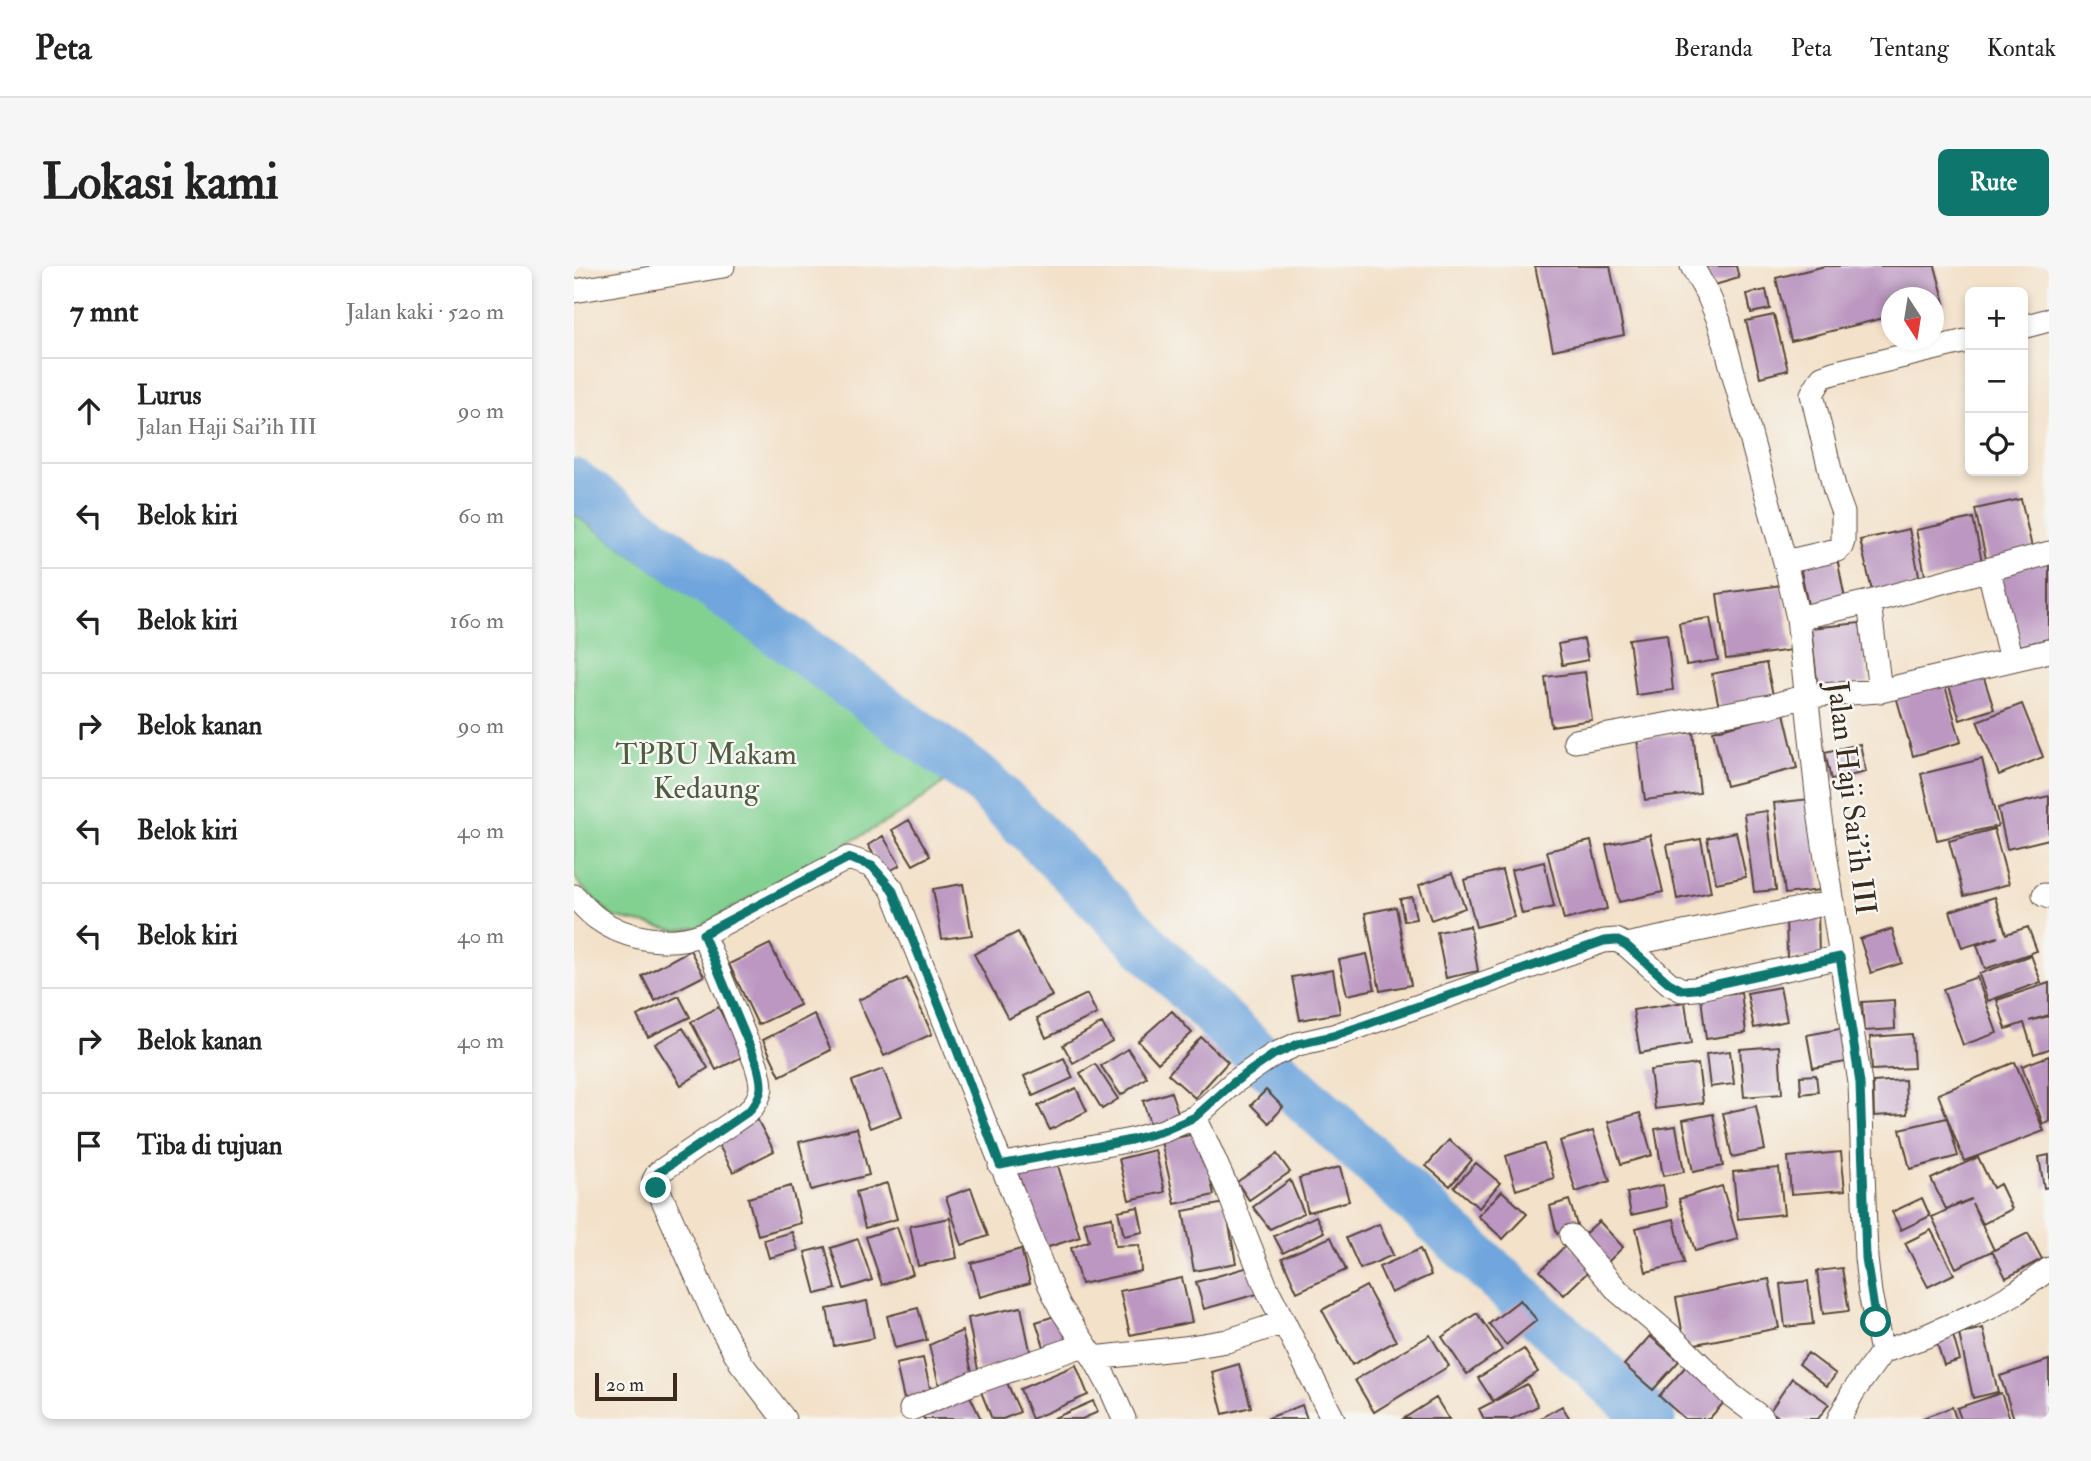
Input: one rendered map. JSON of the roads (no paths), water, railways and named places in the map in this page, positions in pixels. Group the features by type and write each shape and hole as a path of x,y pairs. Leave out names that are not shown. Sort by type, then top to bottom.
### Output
{"street":[{"path":"574,291 723,266"},
{"name":"Jalan Haji Sai'ih III","path":"1692,266 1719,321 1798,618 1819,812 1860,1083 1866,1258 1882,1352"},
{"path":"2028,326 2049,320"},
{"path":"1785,562 1837,550 1843,541 1843,513 1812,394 1822,377 1965,341"},
{"path":"1798,618 1869,603 2049,553"},
{"path":"1989,571 2011,660"},
{"path":"1869,603 1880,691"},
{"path":"1576,741 1770,706 1807,696 1880,691 2049,651"},
{"path":"574,896 598,920 628,934 653,940 685,940 703,934 848,858 872,866 892,889 1051,1288 1111,1389 1124,1419"},
{"path":"1626,945 1832,902"},
{"path":"703,934 757,1064 762,1080 761,1091 758,1101 749,1111 658,1173 654,1180 714,1315 741,1363 783,1419"},
{"path":"1000,1165 1131,1140 1163,1131 1195,1117 1263,1061 1298,1044 1333,1036 1604,941 1616,940 1626,945 1669,983 1682,990 1840,957"},
{"path":"1195,1117 1227,1188 1266,1287 1333,1419"},
{"path":"1571,1236 1619,1292 1672,1337 1731,1395 1763,1419"},
{"path":"1839,1419 1853,1392 1882,1352 1924,1337 1989,1308 2049,1269"},
{"path":"911,1409 973,1383 1089,1351 1184,1348 1227,1341 1284,1322"}],"waterway":[{"path":"574,483 980,779 1218,1018 1651,1419"}],"park label":[{"name":"TPBU Makam Kedaung","path":"706,771"}]}
